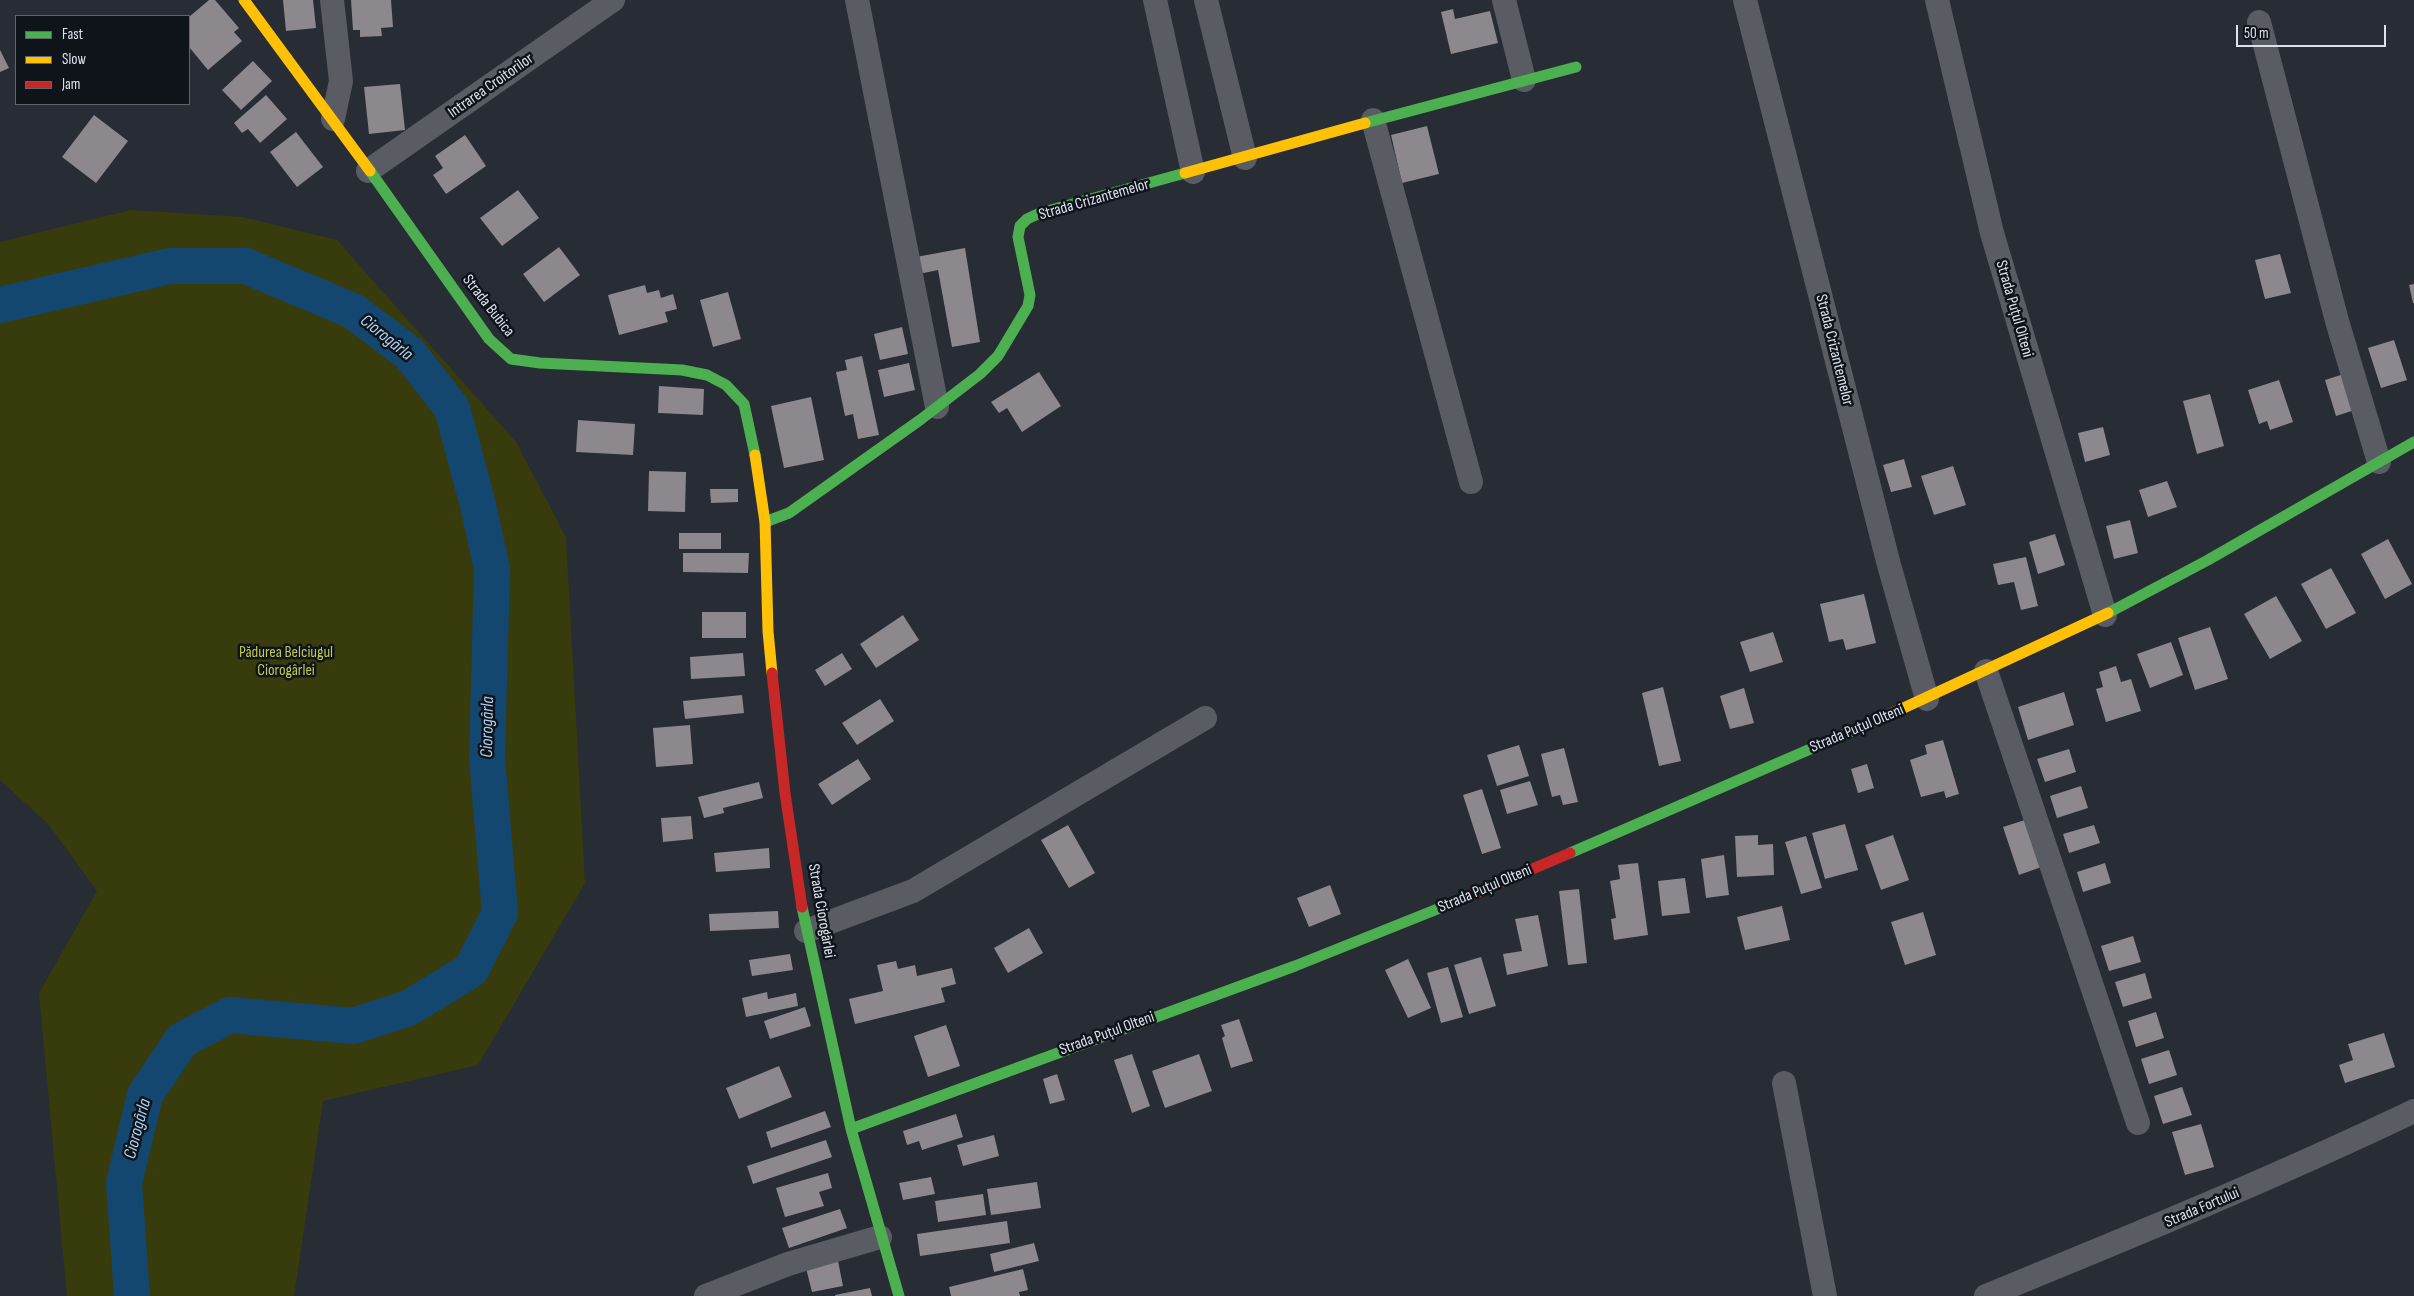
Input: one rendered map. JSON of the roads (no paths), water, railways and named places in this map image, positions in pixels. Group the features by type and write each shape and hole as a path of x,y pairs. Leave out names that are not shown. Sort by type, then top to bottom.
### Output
{"street":[{"name":"Strada Bubica","path":"244,0 333,119 368,172 489,339 511,359 540,363 682,370 707,375 726,385 744,404 752,430 765,522"},
{"path":"332,0 341,80 333,119"},
{"name":"Intrarea Croitorilor","path":"368,172 613,0"},
{"path":"857,0 937,407"},
{"path":"1154,0 1194,172"},
{"path":"1206,0 1245,158"},
{"path":"1504,0 1524,80"},
{"name":"Strada Crizantemelor","path":"1745,0 1889,565 1927,699"},
{"name":"Strada Puțul Olteni","path":"1937,0 1992,232 2105,615"},
{"path":"2259,22 2336,321 2379,462"},
{"name":"Strada Crizantemelor","path":"765,522 789,514 937,407 980,374 998,356 1028,306 1030,295 1018,236 1020,226 1027,220 1040,213 1245,158 1373,120 1576,67"},
{"path":"1373,120 1472,482"},
{"name":"Strada Puțul Olteni","path":"850,1129 1295,966 1425,915 1927,699 2105,615 2208,560 2414,442"},
{"name":"Strada Ciorogârlei","path":"765,522 768,631 785,793 806,931 850,1129 880,1237 899,1296"},
{"path":"1986,671 2138,1124"},
{"path":"806,931 913,891 1205,718"},
{"path":"1784,1083 1825,1296"},
{"name":"Strada Fortului","path":"1986,1296 2035,1287 2188,1214 2312,1160 2414,1111"},
{"path":"706,1296 788,1264 880,1237"}],"waterway":[{"name":"Ciorogârla","path":"0,305 170,266 246,266 353,311 409,353 452,408 478,505 492,569 487,758 500,913 471,970 409,1008 353,1026 230,1015 182,1040 145,1095 124,1183 132,1296"}],"park label":[{"name":"Pădurea Belciugul Ciorogârlei","path":"286,662"}]}
